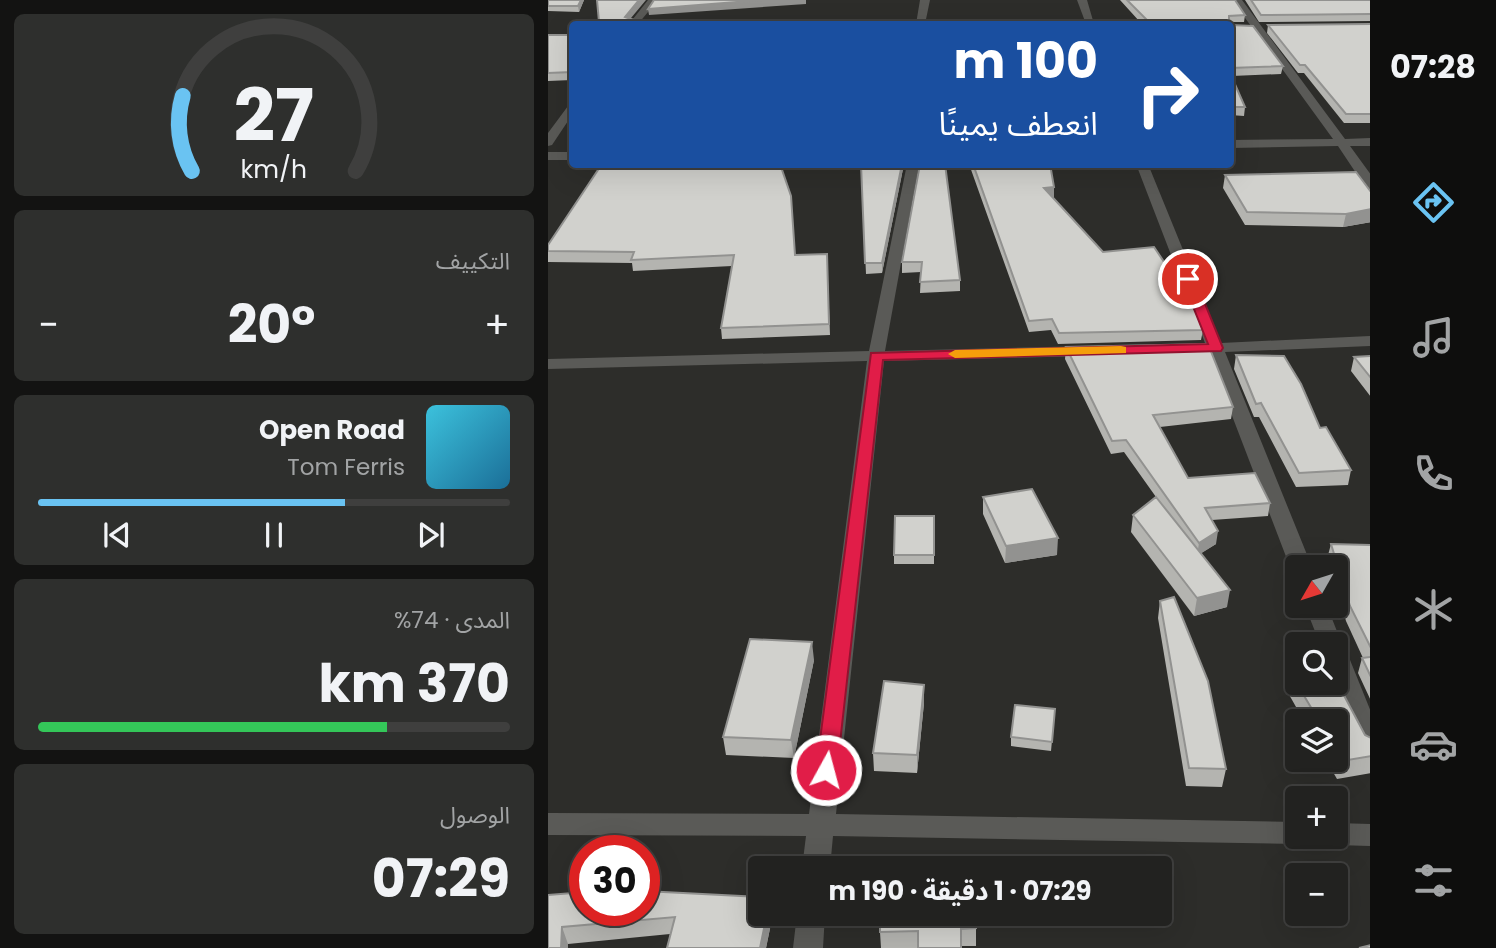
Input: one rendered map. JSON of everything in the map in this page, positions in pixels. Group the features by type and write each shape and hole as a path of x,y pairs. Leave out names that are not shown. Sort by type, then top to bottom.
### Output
{"street":[{"path":"636,21 653,0"},
{"path":"922,21 925,0"},
{"path":"1082,0 1089,21"},
{"path":"1237,0 1249,28 1343,143 1370,185"},
{"path":"1249,28 1267,27"},
{"path":"548,142 569,112"},
{"path":"1234,144 1370,142"},
{"path":"548,156 569,156"},
{"path":"817,856 876,356 912,168"},
{"path":"1144,168 1296,555"},
{"path":"1162,349 1370,341"},
{"path":"548,364 1108,351"},
{"path":"1348,687 1370,745"},
{"path":"548,824 820,825 1285,833"},
{"path":"1348,834 1370,835"},
{"path":"808,948 810,926"}],"building":[{"path":"548,0 581,0 578,6 548,6"},
{"path":"597,0 639,0 625,17 634,21 599,21"},
{"path":"654,0 762,0 648,9"},
{"path":"1127,0 1235,0 1245,15 1229,16 1229,21 1148,21"},
{"path":"1251,0 1371,0 1371,14 1261,15"},
{"path":"1371,24 1371,114 1346,114 1305,65 1300,65 1268,25"},
{"path":"1234,25 1253,26 1283,66 1234,68"},
{"path":"548,35 569,35 569,72 548,73"},
{"path":"1234,82 1245,107 1234,107"},
{"path":"599,168 781,168 791,196 795,255 827,254 829,324 721,328 734,255 631,260 634,252 548,251 548,245"},
{"path":"861,168 901,168 882,263 865,263"},
{"path":"919,168 946,168 960,280 920,282 922,262 902,262"},
{"path":"974,168 1051,168 1054,187 1044,188 1103,252 1154,247 1193,305 1203,330 1059,333 1052,319 1029,321"},
{"path":"1356,172 1371,192 1371,209 1346,214 1247,212 1225,175"},
{"path":"1208,344 1233,407 1153,415 1188,478 1255,473 1270,503 1205,508 1218,531 1199,543 1126,440 1112,441 1066,347"},
{"path":"1236,355 1284,356 1301,384 1320,428 1326,427 1351,470 1299,473 1261,403 1256,404"},
{"path":"1371,356 1371,378 1354,357"},
{"path":"1032,489 1058,538 1006,546 983,497"},
{"path":"1156,497 1230,590 1197,598 1133,515"},
{"path":"895,516 934,516 934,555 894,555"},
{"path":"1331,544 1371,545 1371,648 1348,599 1348,555 1334,555"},
{"path":"1174,597 1208,681 1226,769 1189,768 1160,601"},
{"path":"750,639 812,642 791,740 723,737"},
{"path":"1371,657 1371,677 1362,658"},
{"path":"884,681 924,685 917,755 873,753"},
{"path":"1304,695 1344,695 1365,735 1371,738 1371,756 1348,760 1348,709 1312,709"},
{"path":"1015,705 1055,709 1052,742 1011,737"},
{"path":"660,892 748,896 748,926 765,926 760,948 667,948 675,917 660,918"},
{"path":"569,893 569,926 573,926 562,927 561,948 548,948 548,895"},
{"path":"880,926 976,928 961,929 961,948 918,948 918,931 880,932"}],"slow traffic":[{"path":"955,354 1121,350"}],"route":[{"path":"826,770 876,356 1216,348 1188,279"}]}
